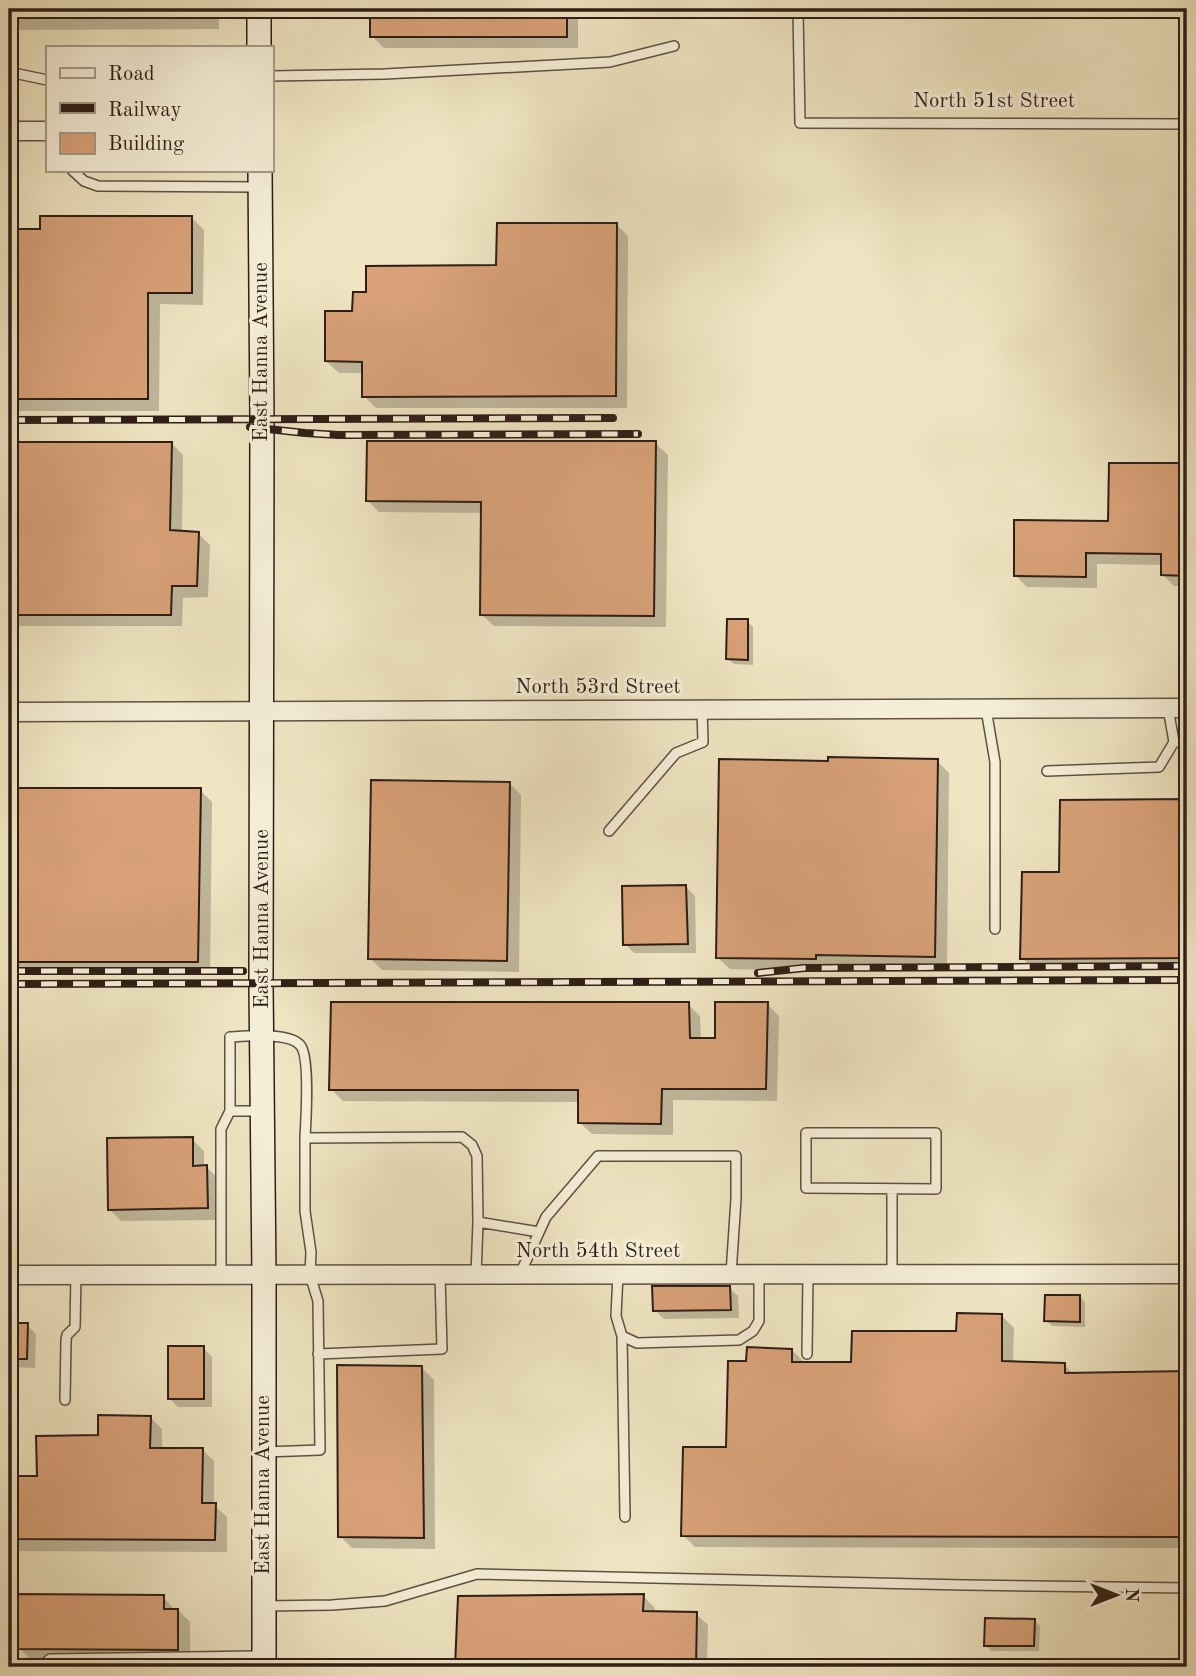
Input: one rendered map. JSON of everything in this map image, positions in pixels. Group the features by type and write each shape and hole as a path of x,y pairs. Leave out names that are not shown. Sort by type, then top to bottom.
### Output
{"street":[{"path":"259,9 259,46"},
{"path":"9,131 46,131"},
{"name":"East Hanna Avenue","path":"260,178 264,1662"},
{"name":"North 53rd Street","path":"9,712 1187,708"},
{"name":"North 54th Street","path":"9,1275 1187,1274"}],"lane":[{"name":"North 51st Street","path":"798,9 800,123 1187,124"},
{"path":"273,76 386,74 610,62 674,46"},
{"path":"9,72 46,80"},
{"path":"74,172 84,181 98,186 260,178"},
{"path":"1047,771 1159,767 1174,742 1168,708"},
{"path":"609,831 676,753 703,742 702,709"},
{"path":"986,709 995,762 995,929"},
{"path":"1174,742 1187,741"},
{"path":"221,1276 221,1129 230,1111 230,1037 262,1035 292,1039 301,1045 306,1058 305,1211 312,1252 310,1275 318,1301 320,1450 264,1452"},
{"path":"230,1111 262,1111"},
{"path":"806,1133 936,1133 936,1189 892,1189 806,1188 806,1133"},
{"path":"305,1138 462,1137 472,1145 477,1156 476,1275"},
{"path":"520,1274 545,1217 598,1156 737,1156 732,1274"},
{"path":"892,1189 892,1274"},
{"path":"478,1222 539,1232"},
{"path":"618,1274 616,1316 622,1336 625,1517"},
{"path":"622,1336 637,1343 739,1340 753,1331 759,1321 759,1274"},
{"path":"807,1354 808,1274"},
{"path":"65,1400 66,1340 75,1327 76,1275"},
{"path":"318,1354 442,1349 440,1275"},
{"path":"263,1606 384,1601 477,1574 1187,1588"},
{"path":"43,1667 50,1659 264,1662"}],"building":[{"path":"370,9 567,9 567,37 370,37"},
{"path":"40,216 192,216 192,293 148,293 148,399 9,399 9,229 40,229"},
{"path":"497,223 617,223 616,396 362,397 362,362 325,361 325,311 352,311 353,292 366,292 366,266 496,265"},
{"path":"367,441 656,441 654,616 480,615 481,502 366,501"},
{"path":"9,442 172,442 170,530 199,532 197,586 172,586 171,615 9,615"},
{"path":"1109,463 1187,463 1187,576 1161,575 1161,554 1086,553 1086,577 1014,576 1014,520 1108,521"},
{"path":"727,619 748,619 748,660 726,659"},
{"path":"828,757 938,759 935,957 816,955 816,959 716,958 719,759 828,761"},
{"path":"371,780 510,782 507,961 368,959"},
{"path":"9,788 201,788 198,962 9,962"},
{"path":"1187,799 1187,958 1020,959 1022,872 1059,872 1060,800"},
{"path":"686,885 688,944 623,945 622,886"},
{"path":"331,1002 689,1002 690,1038 715,1038 715,1002 768,1002 766,1089 662,1089 661,1124 578,1123 578,1090 329,1090"},
{"path":"193,1137 193,1166 207,1165 208,1208 108,1210 107,1138"},
{"path":"652,1286 730,1286 731,1310 653,1311"},
{"path":"1045,1295 1080,1295 1080,1322 1044,1321"},
{"path":"957,1313 1002,1314 1002,1361 1065,1363 1065,1373 1187,1371 1187,1537 681,1536 683,1447 726,1447 728,1361 746,1361 747,1347 792,1349 792,1362 851,1362 852,1331 956,1331"},
{"path":"9,1323 28,1323 27,1359 9,1359"},
{"path":"168,1346 204,1346 204,1399 168,1399"},
{"path":"337,1365 422,1366 424,1538 338,1537"},
{"path":"98,1415 151,1416 150,1448 203,1448 202,1503 216,1503 215,1540 9,1539 9,1476 37,1476 36,1436 98,1435"},
{"path":"17,1594 164,1595 164,1609 178,1609 178,1650 17,1649"},
{"path":"644,1594 643,1611 697,1612 696,1667 455,1667 458,1596"},
{"path":"985,1618 1035,1619 1034,1646 984,1646"}],"railway":[{"path":"9,420 613,418"},
{"path":"250,427 339,435 638,434"},
{"path":"758,973 804,968 1187,966"},
{"path":"9,971 243,971"},
{"path":"9,984 1187,980"}]}
